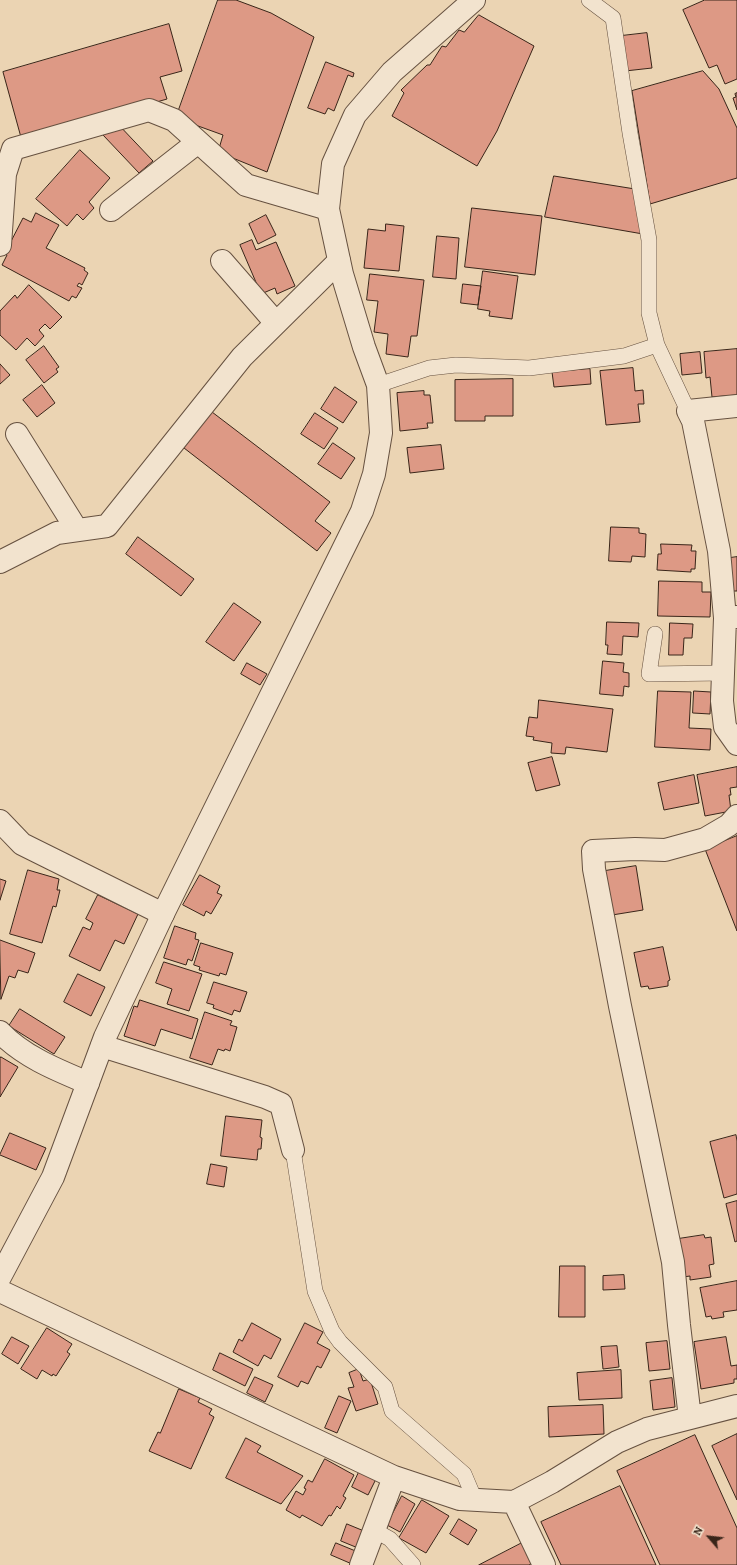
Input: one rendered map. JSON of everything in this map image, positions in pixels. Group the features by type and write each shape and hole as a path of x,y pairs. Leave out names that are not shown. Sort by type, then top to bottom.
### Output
{"street":[{"path":"0,1277 53,1177 102,1046 163,914 362,511 374,474 381,433 378,385 364,347 342,274 328,209 333,164 355,116 392,72 474,0"},
{"path":"0,245 6,174 14,149 149,110 174,120 246,185 328,209"},
{"path":"111,210 198,142"},
{"path":"222,261 276,323"},
{"path":"0,562 57,533 107,526 242,357 339,261"},
{"path":"737,406 688,411 693,421 731,618 723,673 722,701 725,726 737,744"},
{"path":"17,434 77,530"},
{"path":"690,1418 673,1262 620,1006 594,869 593,851 635,849 666,850 705,839 729,825 737,816"},
{"path":"0,821 22,844 163,914"},
{"path":"0,1032 10,1043 45,1065 88,1083"},
{"path":"102,1046 265,1097 281,1104 293,1150"},
{"path":"0,1291 394,1477 460,1499 514,1502 552,1482 616,1442 646,1429 737,1406"},
{"path":"361,1565 394,1477"},
{"path":"514,1502 544,1565"}],"lane":[{"path":"589,0 613,18 630,133 649,240 649,313 657,345 688,411"},
{"path":"378,385 429,368 456,365 529,368 624,356 657,345"},
{"path":"655,634 649,674 723,673"},
{"path":"293,1150 315,1291 332,1331 340,1342 385,1387 392,1411 464,1474 475,1500"},
{"path":"374,1530 390,1539 413,1565"}],"building":[{"path":"218,0 236,0 271,13 314,37 267,172 218,152 223,135 176,118"},
{"path":"705,0 737,0 737,79 725,84 717,65 709,68 683,10"},
{"path":"479,15 534,46 497,131 477,166 392,116 404,93 401,90 427,65 430,65 442,46 446,47 459,30 464,32"},
{"path":"169,24 182,71 160,77 167,99 22,141 3,72"},
{"path":"647,33 652,68 625,71 621,36"},
{"path":"326,62 354,73 353,77 348,75 334,111 328,108 325,114 308,108"},
{"path":"703,71 719,89 737,128 737,178 650,204 632,91"},
{"path":"737,93 737,110 733,98 736,97 735,94"},
{"path":"116,122 153,161 139,173 103,135"},
{"path":"80,150 110,178 89,202 94,208 83,220 77,214 67,226 36,199"},
{"path":"554,176 635,189 643,234 545,217"},
{"path":"472,208 542,216 535,275 465,267"},
{"path":"36,213 59,225 46,248 85,268 84,270 88,273 82,285 79,283 77,286 82,288 76,298 72,296 69,301 2,265 7,255 5,253 23,218 31,222"},
{"path":"266,215 276,235 258,244 249,224"},
{"path":"386,224 404,226 399,271 364,268 368,229 385,231"},
{"path":"437,236 459,238 456,279 433,277"},
{"path":"252,240 256,250 276,242 295,286 277,294 275,288 261,294 240,245"},
{"path":"483,271 518,276 512,319 489,316 490,311 478,309"},
{"path":"370,274 424,280 417,336 411,336 408,357 386,354 388,334 374,332 378,301 367,300"},
{"path":"463,284 481,286 478,305 461,303"},
{"path":"29,285 62,317 50,329 45,324 39,330 44,336 35,346 27,338 16,350 0,335 0,311 15,295 17,298"},
{"path":"44,346 59,367 56,369 58,372 44,383 26,360"},
{"path":"737,349 737,395 712,397 710,377 706,378 704,352"},
{"path":"700,352 702,373 682,375 680,354"},
{"path":"0,364 10,375 0,384"},
{"path":"633,368 635,391 643,390 644,404 638,404 640,422 606,425 600,371"},
{"path":"590,369 591,384 554,387 552,372"},
{"path":"513,379 513,416 485,416 485,421 455,421 455,380"},
{"path":"42,385 55,403 37,417 23,400"},
{"path":"335,387 357,402 343,423 321,409"},
{"path":"424,391 424,395 430,395 433,423 427,423 428,428 400,431 397,393"},
{"path":"212,412 330,502 315,521 331,533 317,551 184,448"},
{"path":"315,413 338,428 324,449 301,434"},
{"path":"333,443 355,458 341,479 318,464"},
{"path":"441,445 444,469 410,473 407,448"},
{"path":"611,527 639,528 639,533 646,534 645,557 632,556 631,562 609,561"},
{"path":"138,537 194,579 181,596 126,554"},
{"path":"661,544 692,545 691,551 696,551 695,569 691,569 691,572 657,570 658,554 661,554"},
{"path":"737,557 737,591 732,591 730,558"},
{"path":"659,581 702,582 702,592 711,592 710,617 658,616"},
{"path":"234,603 261,622 234,661 206,642"},
{"path":"607,622 639,623 638,637 623,636 622,655 607,654"},
{"path":"670,623 693,624 692,638 684,638 683,655 669,655"},
{"path":"603,661 624,663 623,672 629,673 629,687 624,686 623,696 600,694"},
{"path":"247,663 267,674 260,685 241,674"},
{"path":"658,691 691,692 689,728 711,729 710,750 655,747"},
{"path":"694,691 711,692 710,714 693,713"},
{"path":"539,700 613,709 607,752 566,747 565,754 551,753 552,743 533,740 534,737 526,736 529,717 537,718"},
{"path":"552,757 560,785 536,791 528,763"},
{"path":"737,767 737,787 730,788 731,795 729,795 731,811 705,816 697,775"},
{"path":"694,775 699,803 664,810 658,783"},
{"path":"737,836 737,931 705,849"},
{"path":"636,866 643,910 612,915 605,871"},
{"path":"28,870 59,879 57,890 60,890 56,907 53,906 42,943 10,934"},
{"path":"200,875 220,886 217,893 222,895 211,914 206,911 204,916 183,905"},
{"path":"0,879 6,881 0,900"},
{"path":"98,895 138,914 124,944 115,940 100,971 69,956 83,927 90,930 93,923 86,919"},
{"path":"175,926 196,933 195,939 199,940 192,961 188,959 186,965 164,958"},
{"path":"0,940 35,953 28,973 18,970 15,978 9,976 1,999"},
{"path":"201,943 233,953 226,975 220,973 219,976 199,970 200,967 194,965"},
{"path":"663,947 670,980 668,981 668,986 649,989 648,986 641,987 634,953"},
{"path":"164,962 202,974 189,1011 167,1004 172,989 156,983"},
{"path":"78,974 105,987 91,1016 64,1002"},
{"path":"214,982 247,992 240,1012 234,1010 232,1015 213,1008 214,1005 207,1003"},
{"path":"140,1000 198,1019 192,1039 161,1029 155,1046 124,1036 134,1006 137,1007"},
{"path":"20,1009 65,1037 54,1054 9,1026"},
{"path":"205,1012 232,1021 230,1025 237,1027 230,1051 218,1049 212,1065 190,1058"},
{"path":"1,1057 18,1067 0,1097 0,1059"},
{"path":"226,1116 262,1120 260,1137 262,1138 261,1149 258,1149 257,1160 221,1156"},
{"path":"10,1133 46,1148 36,1170 0,1155"},
{"path":"736,1135 737,1194 724,1198 710,1142"},
{"path":"211,1164 227,1167 224,1187 207,1184"},
{"path":"737,1201 737,1241 735,1242 726,1204"},
{"path":"704,1235 705,1238 711,1237 714,1264 709,1265 711,1277 690,1280 690,1276 683,1277 678,1239"},
{"path":"560,1266 585,1266 585,1317 559,1317"},
{"path":"624,1275 625,1289 603,1290 603,1276"},
{"path":"737,1281 737,1310 723,1312 724,1317 712,1319 711,1316 706,1317 700,1288"},
{"path":"252,1323 281,1339 271,1359 264,1355 258,1366 233,1352 239,1339 242,1341"},
{"path":"305,1323 323,1332 317,1343 330,1350 321,1368 317,1366 308,1384 301,1381 298,1387 278,1377"},
{"path":"47,1328 72,1344 67,1352 70,1354 56,1376 53,1374 52,1376 42,1370 37,1379 21,1369"},
{"path":"12,1337 29,1346 18,1364 2,1354"},
{"path":"726,1337 731,1366 737,1365 737,1379 734,1379 734,1383 701,1389 694,1342"},
{"path":"667,1341 670,1369 649,1371 646,1343"},
{"path":"617,1346 619,1367 603,1369 601,1347"},
{"path":"220,1353 253,1369 245,1386 213,1370"},
{"path":"359,1369 363,1381 370,1379 378,1404 356,1411 348,1388 354,1387 349,1373"},
{"path":"621,1370 622,1398 579,1400 577,1373"},
{"path":"255,1377 273,1385 265,1402 247,1393"},
{"path":"672,1378 675,1407 653,1410 650,1381"},
{"path":"179,1389 200,1398 198,1402 212,1409 209,1414 214,1417 191,1469 149,1451 158,1432 160,1433"},
{"path":"339,1396 351,1401 337,1433 325,1428"},
{"path":"603,1405 604,1434 549,1437 548,1407"},
{"path":"737,1434 737,1500 712,1446"},
{"path":"695,1435 737,1528 737,1565 660,1565 617,1471"},
{"path":"246,1438 261,1446 257,1452 303,1476 281,1504 226,1478"},
{"path":"325,1459 354,1475 343,1496 346,1498 340,1509 337,1506 322,1526 302,1515 300,1518 286,1510 296,1491 303,1495 306,1489 304,1488 308,1480 312,1482"},
{"path":"360,1470 377,1477 368,1495 352,1487"},
{"path":"620,1486 656,1565 561,1565 541,1522"},
{"path":"402,1496 415,1504 400,1532 387,1525"},
{"path":"422,1500 449,1516 426,1553 399,1538"},
{"path":"459,1519 477,1530 468,1545 450,1534"},
{"path":"347,1524 364,1531 358,1548 341,1541"},
{"path":"524,1542 534,1562 529,1565 479,1565"},
{"path":"336,1543 358,1552 352,1564 331,1555"}]}
